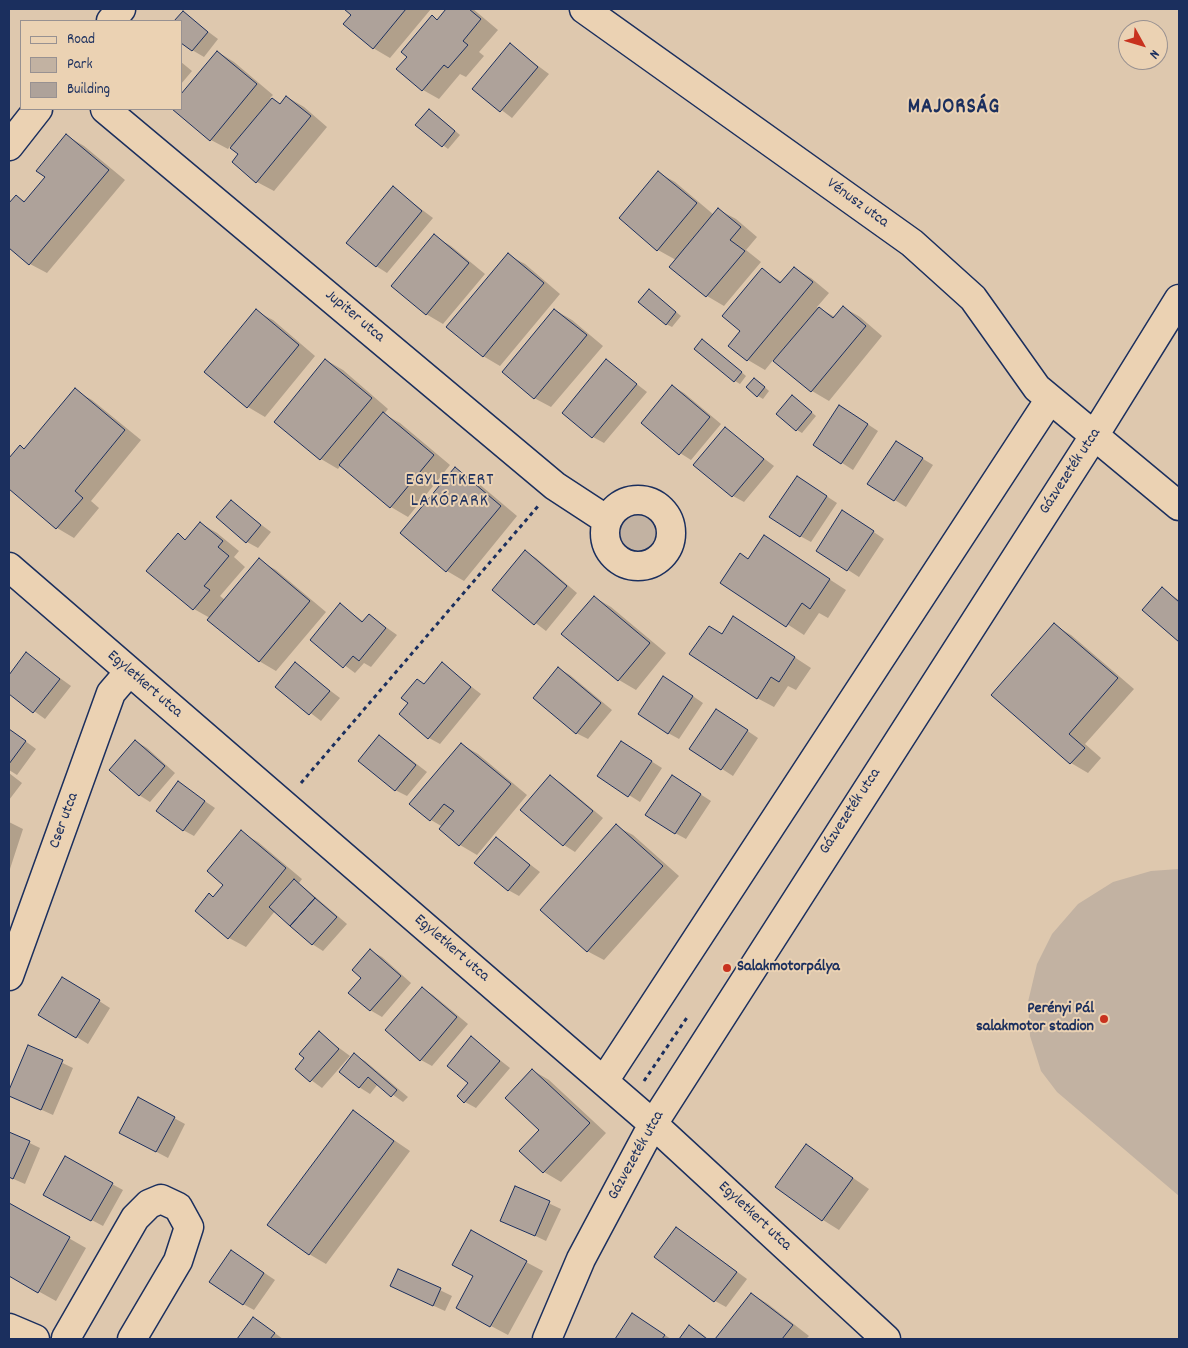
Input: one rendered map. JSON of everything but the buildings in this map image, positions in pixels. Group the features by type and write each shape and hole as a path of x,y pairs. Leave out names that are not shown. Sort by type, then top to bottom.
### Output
{"street":[{"path":"112,20 121,9"},
{"name":"Vénusz utca","path":"584,9 912,244 973,298 1037,388 1179,506"},
{"path":"9,146 37,110"},
{"name":"Jupiter utca","path":"106,110 556,486 607,520"},
{"name":"Gázvezeték utca","path":"546,1339 581,1259 653,1124 1094,436 1179,298"},
{"path":"604,1081 1050,399"},
{"name":"Egyletkert utca","path":"9,567 653,1124 886,1339"},
{"name":"Cser utca","path":"9,976 111,693 129,672"},
{"path":"66,1338 135,1218 149,1204 162,1199 178,1207 189,1227 178,1261 132,1339"},
{"path":"9,1328 35,1339"}],"path":[{"path":"283,804 556,486"}],"green space":[{"path":"637,510 650,514 656,520 660,533 656,546 650,552 637,556 624,552 618,546 614,533 618,520 624,514"},
{"name":"Perényi Pál salakmotor stadion","path":"1179,869 1179,1196 1057,1092 1041,1071 1030,1036 1028,1002 1037,964 1052,934 1078,904 1113,882 1151,871"}],"place":[{"name":"Salakmotorpálya","path":"727,968"},
{"name":"Perényi Pál salakmotor stadion","path":"1104,1019"}],"district":[{"name":"MAJORSÁG","path":"954,109"},
{"name":"EGYLETKERT LAKÓPARK","path":"450,492"}]}
